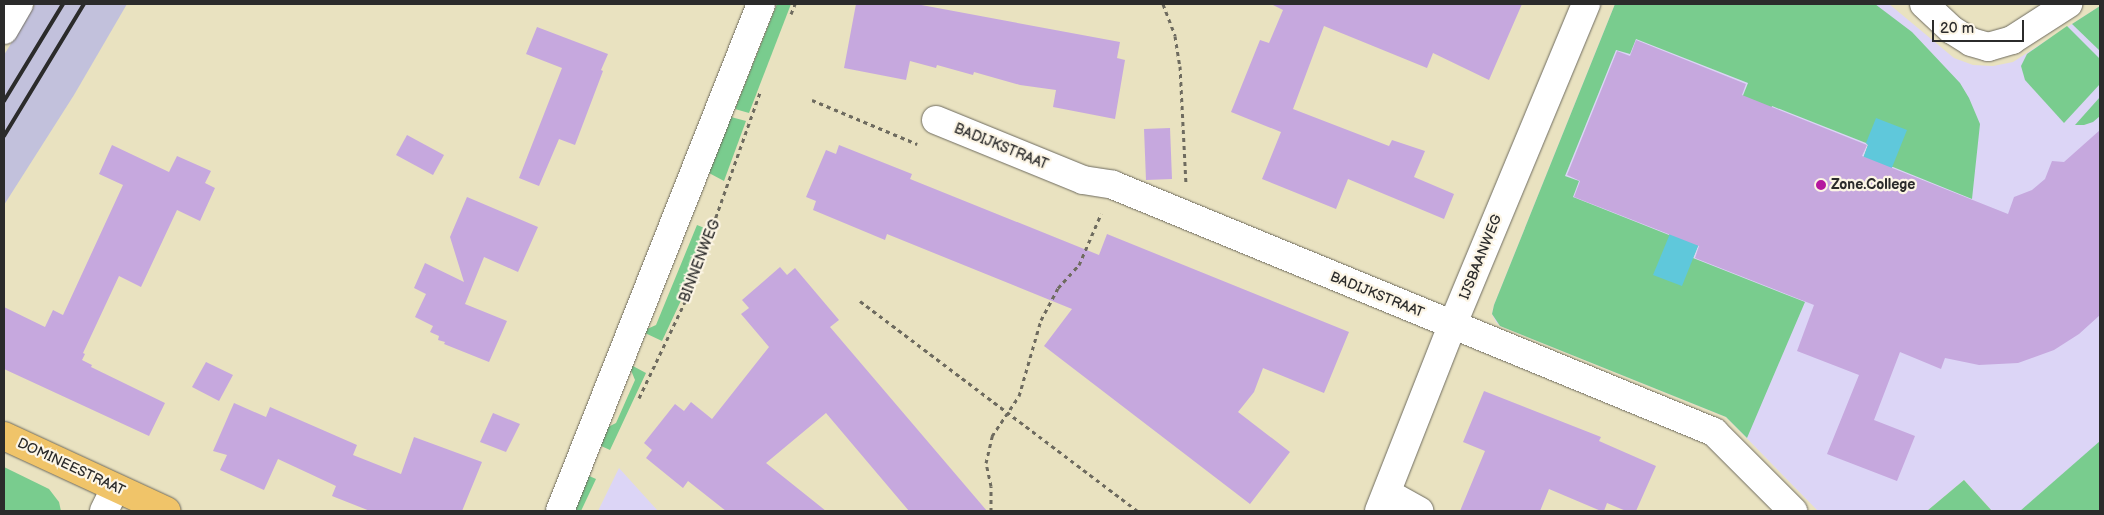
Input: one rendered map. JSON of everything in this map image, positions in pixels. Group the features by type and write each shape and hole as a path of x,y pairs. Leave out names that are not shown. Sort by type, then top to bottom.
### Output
{"main road":[{"name":"DOMINEESTRAAT","path":"4,436 109,500 166,511"}],"street":[{"path":"4,30 19,4"},
{"path":"560,511 761,4"},
{"name":"IJSBAANWEG","path":"1383,502 1452,326 1586,4"},
{"path":"1924,4 1952,30 1971,42 1988,47 2012,40 2068,4"},
{"name":"BADIJKSTRAAT","path":"936,120 1083,180 1113,185 1452,326 1714,432 1793,511"},
{"path":"1383,502 1419,511"}],"path":[{"path":"788,21 795,4"},
{"path":"1163,4 1175,36 1180,66 1188,217"},
{"name":"BINNENWEG","path":"635,406 689,293 764,83"},
{"path":"812,100 924,147 936,120"},
{"path":"991,511 990,486 986,462 992,436 1019,396 1041,320 1058,288 1079,265 1113,185"},
{"path":"860,301 1138,511"}],"shaded area":[{"path":"35,4 127,4 74,95 4,205 4,55"},
{"name":"Zone.College","path":"1615,4 1889,4 1954,58 1973,65 1993,66 2013,62 2100,6 2100,511 1992,511 1964,480 1927,511 1818,511 1726,417 1500,326 1496,322 1492,314 1494,305"},
{"path":"619,468 658,511 598,511"}],"green space":[{"path":"777,4 791,4 749,113 735,109"},
{"path":"1615,4 1875,4 1912,32 1960,83 1969,98 1980,124 1972,199 1893,167 1861,164 1868,145 1866,143 1772,106 1769,114 1740,103 1748,83 1636,39 1630,54 1616,50 1565,176 1579,181 1573,197 1669,235 1676,219 1704,231 1693,258 1805,302 1747,438 1726,417 1500,326 1492,314"},
{"path":"2100,6 2100,51 2072,24"},
{"path":"2067,26 2100,59 2100,84 2064,123 2025,80 2021,66 2027,54"},
{"path":"2100,97 2100,116 2093,122 2075,125"},
{"path":"731,117 746,121 724,181 709,173"},
{"path":"697,225 707,229 685,292 662,341 645,333 645,330 656,325"},
{"path":"631,365 646,373 610,450 599,445 606,428 616,423 635,380 630,368"},
{"path":"2100,441 2100,511 2020,511"},
{"path":"4,467 49,489 59,502 61,511 4,511"},
{"path":"587,475 596,479 581,511 573,511"},
{"path":"1964,480 1992,511 1927,511"}],"water":[{"path":"1876,118 1907,130 1889,175 1861,164 1868,145 1866,143"},
{"path":"1676,219 1704,231 1682,286 1653,275"}],"building":[{"path":"856,4 916,4 1120,42 1117,58 1125,60 1115,119 1053,107 1056,90 1020,85 974,72 973,75 937,65 936,68 910,61 906,80 844,68"},
{"path":"1271,4 1522,4 1489,80 1433,53 1427,68 1324,26 1293,109 1389,146 1392,140 1425,151 1414,177 1454,194 1444,219 1348,179 1336,209 1262,179 1281,132 1231,112 1260,40 1269,43 1283,10"},
{"path":"537,27 608,54 575,145 559,139 539,186 519,178 562,68 526,54"},
{"path":"1636,40 1746,84 1742,95 1867,145 1862,156 2008,214 2014,197 2032,190 2045,179 2052,161 2064,162 2100,130 2100,315 2079,334 2054,350 2018,363 1979,365 1945,358 1941,369 1900,352 1874,420 1915,436 1897,481 1827,454 1859,375 1797,351 1814,305 1695,258 1699,246 1574,197 1580,181 1567,175 1617,51 1630,56"},
{"path":"1170,128 1172,179 1146,180 1144,129"},
{"path":"407,135 444,155 433,175 396,155"},
{"path":"112,145 169,172 177,156 211,171 205,183 215,188 200,221 177,210 141,287 119,276 83,353 85,354 82,360 92,365 91,367 165,403 149,436 4,369 4,307 45,327 53,310 63,315 123,185 99,174"},
{"path":"839,145 912,174 910,179 1099,255 1107,234 1349,332 1324,393 1263,368 1254,392 1238,412 1290,452 1250,504 1044,346 1072,309 887,234 885,240 813,210 816,201 806,197 826,150 836,154"},
{"path":"467,197 538,227 518,272 484,257 465,304 507,321 489,362 444,344 445,342 438,340 439,336 430,332 433,326 415,317 426,294 414,288 425,263 464,282 450,237"},
{"path":"780,267 787,275 795,268 839,320 830,327 987,511 909,511 826,413 766,463 826,511 726,511 688,481 683,488 646,458 652,450 644,443 675,404 684,411 691,402 712,419 769,347 741,314 749,308 742,300"},
{"path":"206,362 233,375 219,401 192,387"},
{"path":"1484,391 1601,437 1599,441 1656,466 1636,511 1626,511 1607,503 1604,511 1601,511 1549,489 1540,511 1460,511 1485,451 1463,442"},
{"path":"234,403 266,417 270,407 357,445 353,455 401,474 414,437 482,462 462,511 370,511 332,496 336,486 278,459 264,490 220,470 227,455 213,451"},
{"path":"493,413 520,424 506,452 480,442"}],"railway":[{"path":"4,101 63,4"},
{"path":"4,136 84,4"}],"place":[{"name":"Zone.College","path":"1821,185"}]}
